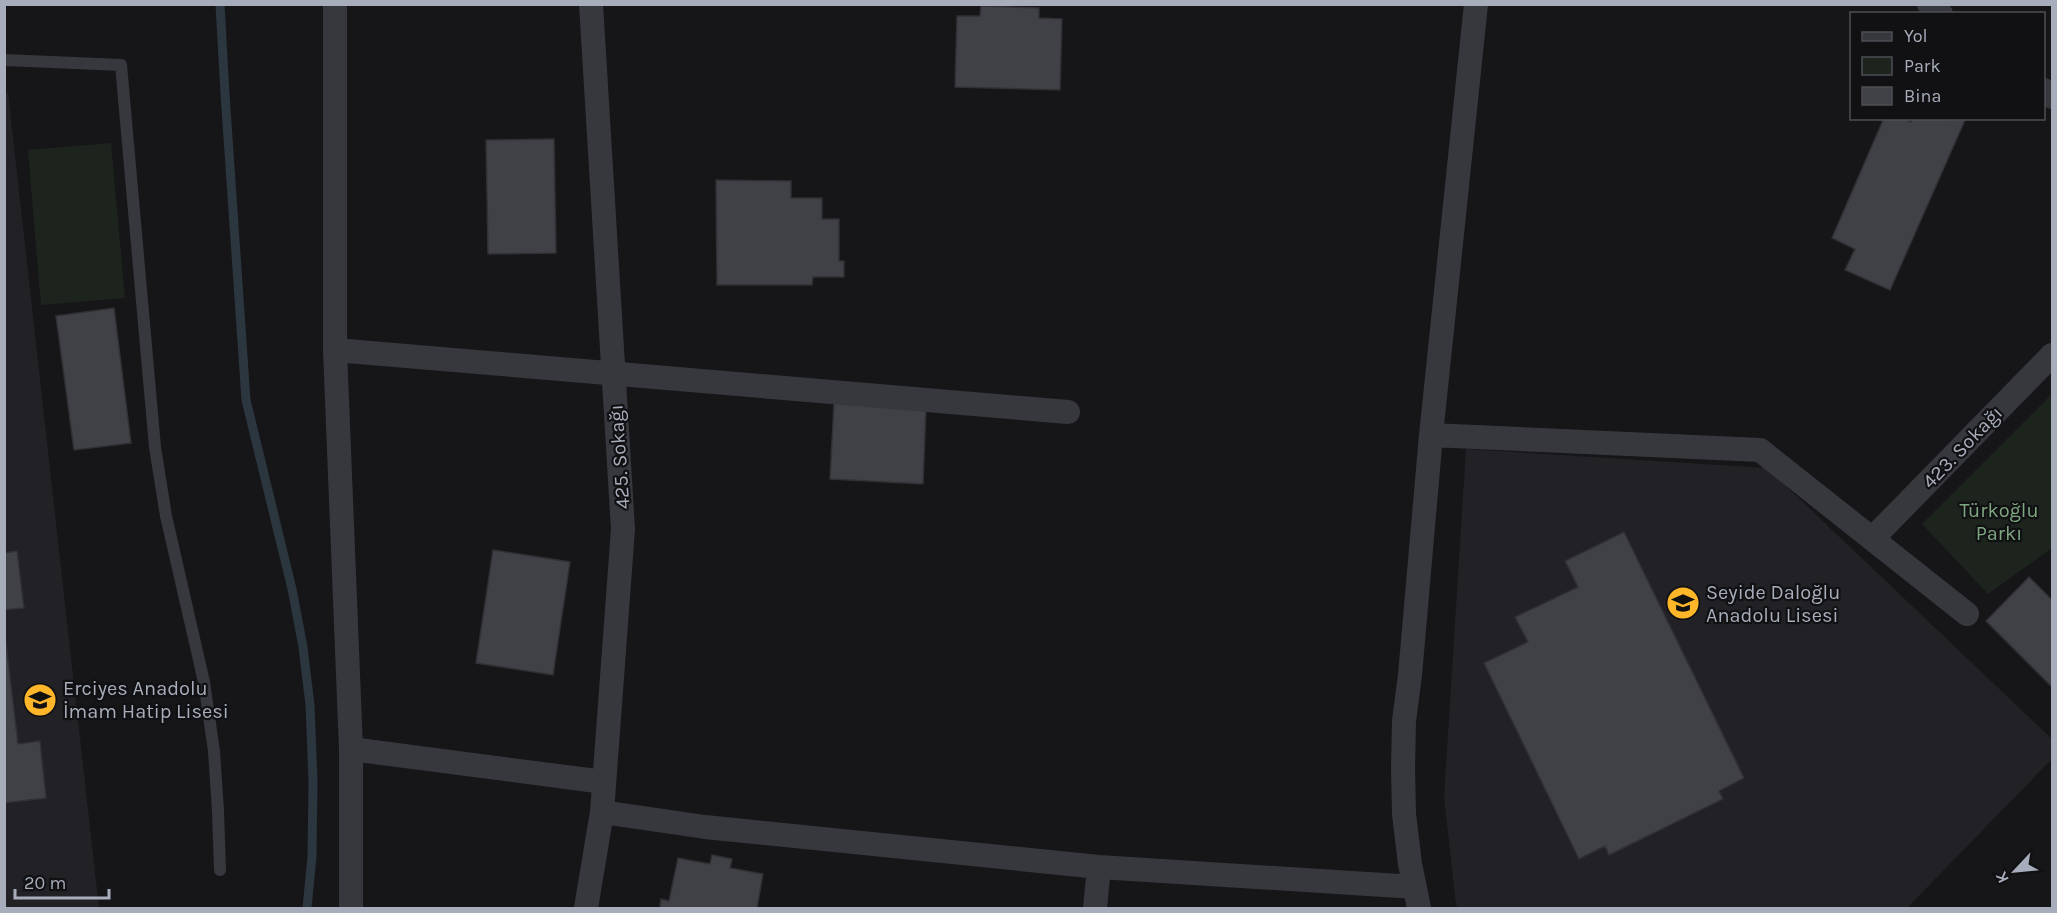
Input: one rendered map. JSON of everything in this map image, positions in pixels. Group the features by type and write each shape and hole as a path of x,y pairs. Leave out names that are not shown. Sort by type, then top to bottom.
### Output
{"street":[{"path":"335,4 335,350 351,749 351,909"},
{"name":"425. Sokağı","path":"586,909 602,812 623,529 591,4"},
{"path":"602,812 705,827 1417,898 1404,814 1402,768 1404,721 1476,4"},
{"path":"335,350 1068,411"},
{"name":"423. Sokağı","path":"1872,539 2052,356"},
{"path":"1431,435 1760,450 1967,614"},
{"path":"351,749 604,782"},
{"path":"1095,909 1099,867"}],"lane":[{"path":"4,60 121,65 155,447 166,516 204,682 218,811 219,870"}],"shaded area":[{"name":"Erciyes Anadolu İmam Hatip Lisesi","path":"5,93 8,93 99,908 5,908"},
{"name":"Seyide Daloğlu Anadolu Lisesi","path":"1466,449 1767,468 2052,739 2052,759 1907,908 1459,908 1456,905 1444,797"}],"green space":[{"path":"111,143 125,298 41,305 28,150"},
{"name":"Türkoğlu Parkı","path":"2052,394 2052,548 1988,594 1922,524"}],"building":[{"path":"981,6 1039,8 1039,18 1062,19 1060,90 955,87 957,16 980,16"},
{"path":"1883,120 1911,122 1912,120 1965,120 1890,290 1845,270 1855,249 1832,238"},
{"path":"554,139 556,253 488,254 486,140"},
{"path":"716,180 791,181 791,198 822,198 822,219 839,219 839,261 844,261 844,277 813,277 812,285 717,285"},
{"path":"114,308 131,443 74,450 56,316"},
{"path":"834,403 926,407 923,484 830,479"},
{"path":"1624,532 1744,778 1719,791 1723,799 1609,855 1605,846 1579,859 1484,663 1528,642 1515,617 1578,587 1565,561"},
{"path":"493,550 570,562 553,675 476,663"},
{"path":"17,551 24,608 4,610 4,553"},
{"path":"2029,577 2052,600 2052,687 1986,621"},
{"name":"Erciyes Anadolu İmam Hatip Lisesi","path":"4,626 18,744 40,741 46,798 4,803"},
{"path":"712,855 732,859 730,868 763,874 757,908 660,908 661,899 669,901 678,858 710,864"}],"waterway":[{"path":"220,4 246,400 292,589 303,647 310,705 313,781 312,857 307,908"}],"place":[{"name":"Seyide Daloğlu Anadolu Lisesi","path":"1683,603"},
{"name":"Erciyes Anadolu İmam Hatip Lisesi","path":"40,700"}]}
